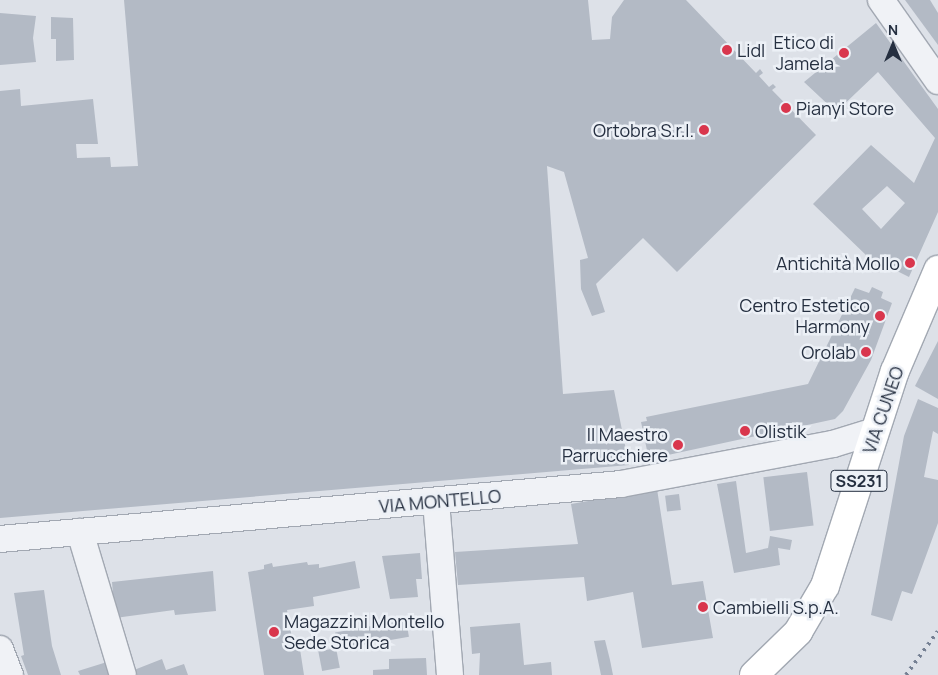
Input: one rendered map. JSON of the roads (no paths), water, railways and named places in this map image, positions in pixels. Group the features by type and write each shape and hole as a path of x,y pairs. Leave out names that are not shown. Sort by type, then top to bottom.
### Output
{"main road":[{"name":"VIA CUNEO","path":"754,675 798,632 825,586 896,371 938,270"}],"street":[{"path":"881,0 938,81"},
{"name":"VIA MONTELLO","path":"0,539 621,484 833,444 876,431"},
{"path":"436,501 450,675"},
{"path":"80,532 123,675"},
{"path":"0,649 10,675"}],"railway":[{"path":"906,675 938,631"}],"place":[{"name":"Lidl","path":"727,50"},
{"name":"Etico di Jamela","path":"844,53"},
{"name":"Pianyi Store","path":"786,108"},
{"name":"Ortobra S.r.l.","path":"704,130"},
{"name":"Antichità Mollo","path":"910,263"},
{"name":"Centro Estetico Harmony","path":"880,316"},
{"name":"Orolab","path":"866,352"},
{"name":"Olistik","path":"745,431"},
{"name":"Il Maestro Parrucchiere","path":"678,445"},
{"name":"Cambielli S.p.A.","path":"703,607"},
{"name":"Magazzini Montello Sede Storica","path":"274,632"}]}
